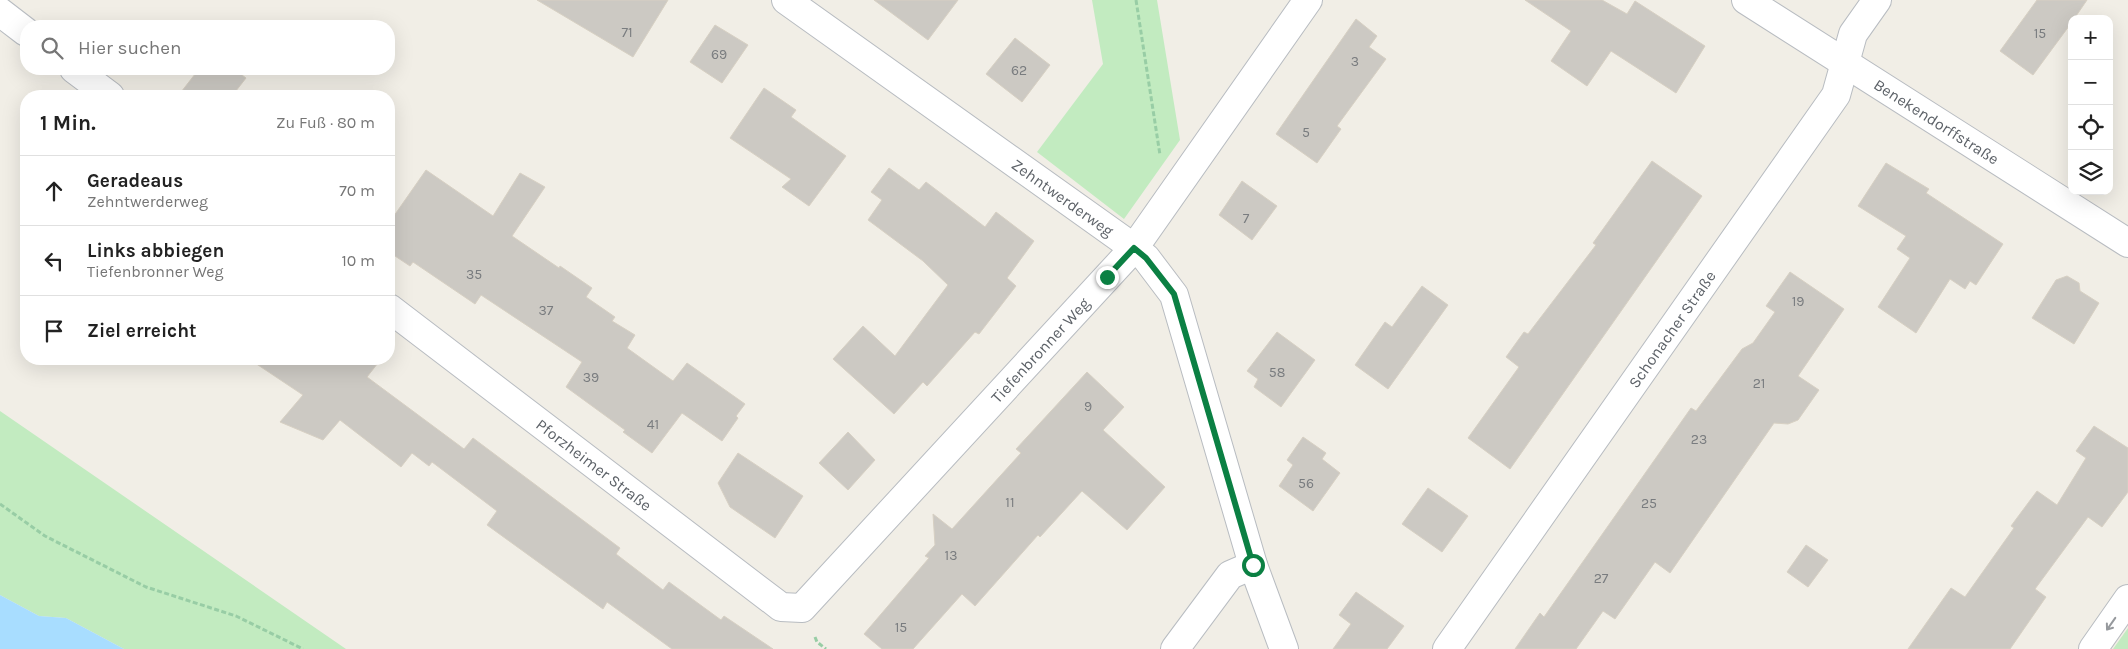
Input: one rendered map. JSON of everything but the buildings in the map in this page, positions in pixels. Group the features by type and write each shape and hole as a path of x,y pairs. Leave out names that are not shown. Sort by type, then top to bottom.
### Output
{"street":[{"name":"Zehntwerderweg","path":"786,0 1134,248 1146,258 1174,294 1253,565 1284,649"},
{"name":"Tiefenbronner Weg","path":"802,608 1134,248 1308,0"},
{"name":"Benekendorffstraße","path":"1746,0 2128,243"},
{"name":"Schonacher Straße","path":"1447,649 1836,95 1854,34 1878,0"},
{"path":"0,12 20,27"},
{"path":"82,75 102,90"},
{"name":"Pforzheimer Straße","path":"395,313 781,607 802,608"},
{"path":"1175,649 1230,574 1253,565"},
{"path":"2093,649 2128,599"}],"path":[{"path":"1136,0 1161,164"},
{"path":"0,504 45,536 146,587 236,616 303,649"}],"green space":[{"path":"1092,0 1157,0 1180,140 1124,219 1037,152 1103,64"},
{"path":"0,411 346,649 124,649 66,618 39,616 0,595"},
{"path":"2128,628 2128,649 2113,649"}],"water":[{"path":"0,595 39,616 66,618 124,649 0,649"}],"route":[{"path":"1107,277 1134,248 1146,258 1174,294 1253,565"}]}
